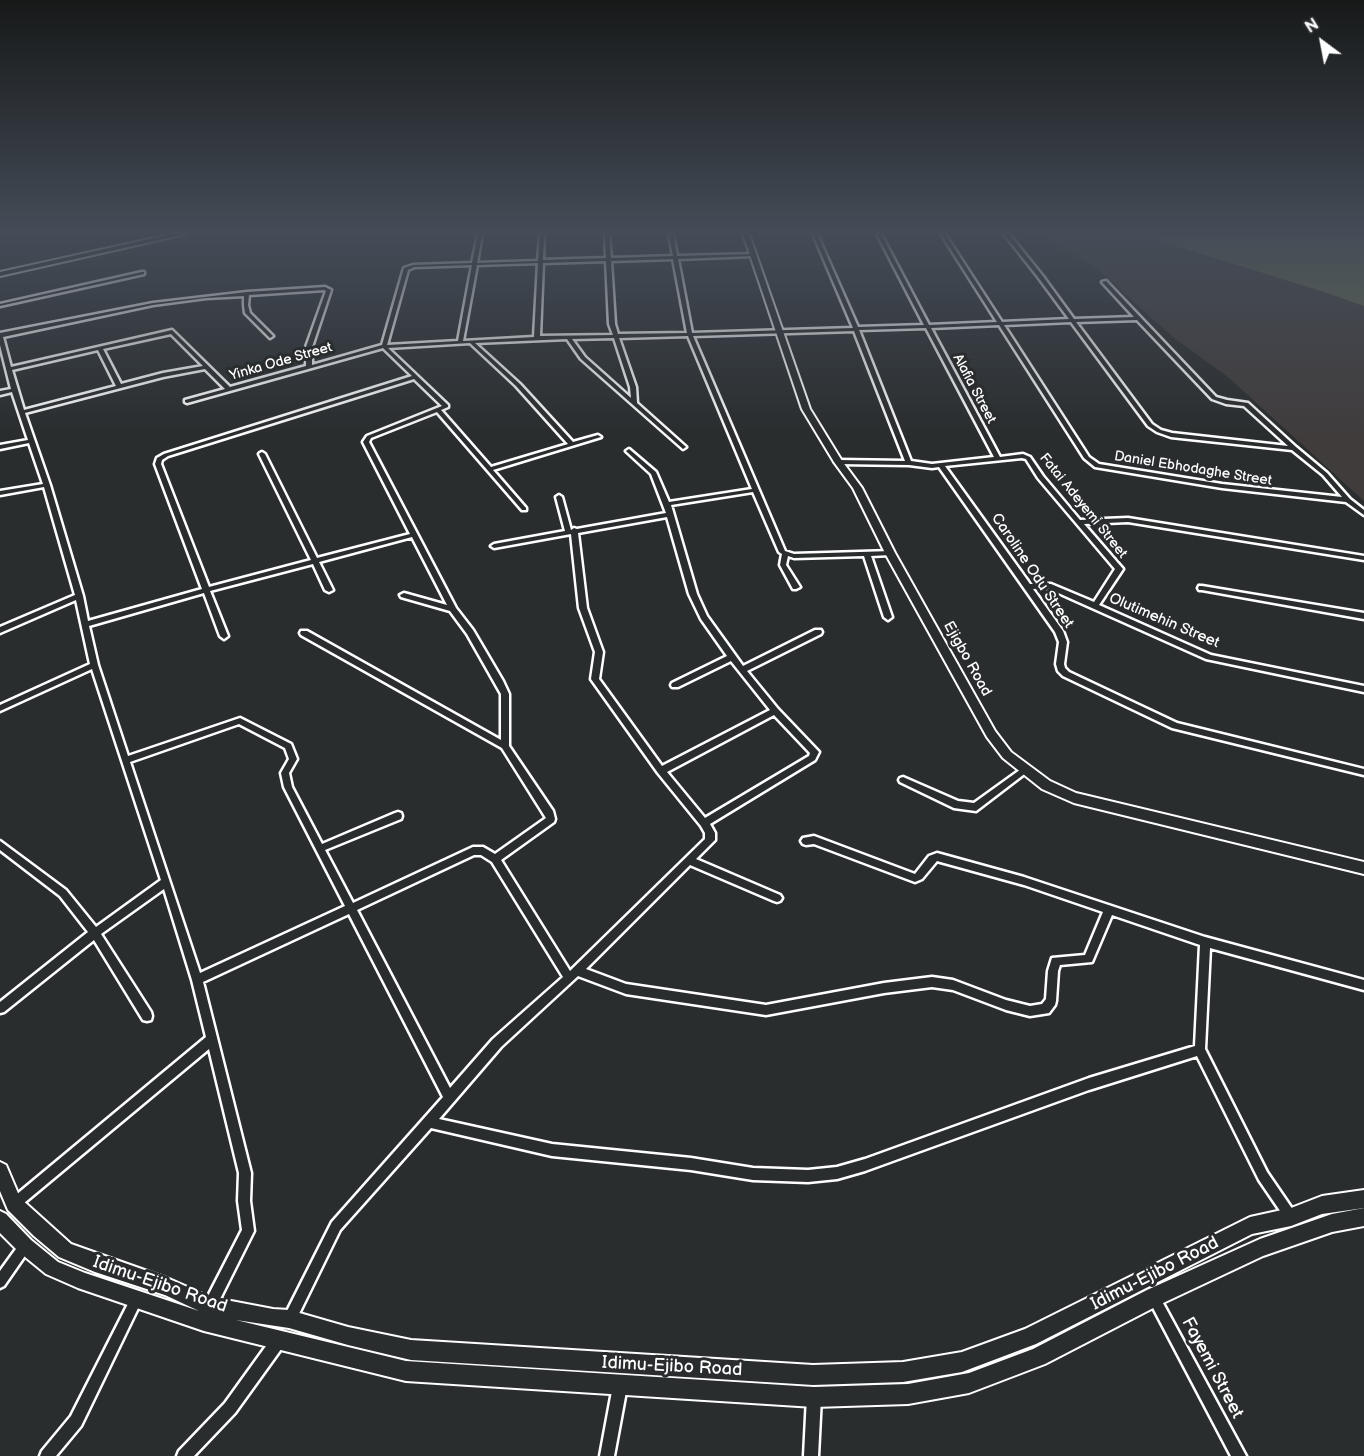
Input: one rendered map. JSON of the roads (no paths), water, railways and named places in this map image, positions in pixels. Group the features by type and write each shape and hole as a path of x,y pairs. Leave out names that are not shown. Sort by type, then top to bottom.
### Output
{"main road":[{"name":"Ejigbo Road","path":"768,302 806,409 838,462 857,488 890,553 991,734 1007,754 1024,770 1046,785 1074,798 1364,868"},
{"name":"Idimu-Ejibo Road","path":"0,1171 14,1204 65,1251 167,1287 209,1306 273,1318 289,1318 348,1336 411,1350 813,1375 903,1372 962,1362 1029,1337 1240,1231 1322,1205 1364,1199"},
{"name":"Idimu-Ejibo Road","path":"0,1220 52,1268 136,1300 204,1322 406,1371 814,1397 908,1394 969,1383 1038,1357 1154,1297 1260,1248 1332,1223 1364,1217"}],"street":[{"path":"170,302 144,305 0,335 5,364 47,485 79,596 94,665 196,980 244,1173 244,1201 248,1231 209,1306"},
{"path":"246,302 248,313 270,336"},
{"path":"309,366 309,347 325,302"},
{"path":"398,302 384,347 445,404 438,410 366,440 453,609 470,632 505,694 505,746"},
{"path":"460,342 467,302"},
{"path":"537,338 539,302"},
{"path":"611,302 612,324 633,387 634,403"},
{"path":"683,302 690,335 780,549 785,554 794,556 890,553"},
{"path":"844,302 909,463"},
{"name":"Alafia Street","path":"914,302 998,459"},
{"name":"Daniel Ebhodaghe Street","path":"985,302 1087,458 1097,466 1222,486 1348,500"},
{"path":"1059,302 1150,425 1159,431 1171,435 1294,448"},
{"path":"1122,302 1214,398 1251,407 1364,513"},
{"name":"Yinka Ode Street","path":"187,401 384,347 537,338 690,335 1137,318"},
{"path":"5,364 100,348 172,332 228,389"},
{"path":"569,338 583,358 683,447"},
{"path":"471,342 518,385 572,445"},
{"path":"100,348 119,387"},
{"path":"22,412 207,367"},
{"path":"224,636 162,475 159,459 166,454 415,377"},
{"path":"0,393 14,390"},
{"path":"438,410 524,509"},
{"path":"490,470 598,437"},
{"path":"0,447 30,441"},
{"path":"629,451 654,473 667,504 693,594 704,616 742,670 815,755 704,823"},
{"path":"262,454 329,590"},
{"name":"Fatai Adeyemi Street","path":"838,462 909,463 924,466 1023,456 1028,458 1041,477 1119,568 1095,606"},
{"name":"Caroline Odu Street","path":"941,465 1059,632 1063,642 1060,664 1066,674 1175,726 1364,772"},
{"path":"0,494 47,485"},
{"path":"667,504 756,490"},
{"path":"289,1318 336,1226 497,1043 573,974 710,840 710,833 704,823 662,771 595,679 599,652 583,608 571,531 559,497"},
{"path":"494,546 670,514"},
{"path":"1080,522 1128,520 1364,558"},
{"path":"85,625 413,535"},
{"path":"785,554 783,565 796,587"},
{"path":"867,554 888,617"},
{"name":"Olutimehin Street","path":"1027,587 1048,586 1209,657 1364,689"},
{"path":"1202,588 1364,616"},
{"path":"404,595 453,609"},
{"path":"0,630 79,596"},
{"path":"742,670 818,632"},
{"path":"304,633 505,746 550,814 550,819 495,860"},
{"path":"675,685 732,657"},
{"path":"0,708 94,665"},
{"path":"662,771 776,711"},
{"path":"124,760 240,721 288,746 293,759 285,773 288,787 449,1098"},
{"path":"903,780 957,805 976,807 1024,770"},
{"path":"321,848 398,816"},
{"path":"806,841 814,840 915,878 932,859 937,857 1024,881 1205,942 1364,985"},
{"path":"0,845 63,893 95,933 147,1016"},
{"path":"196,980 349,907 473,851 483,850 495,860 573,974 626,989 766,1010 884,988 932,982 953,985 1006,1005 1030,1011 1044,1009 1051,1001 1056,961 1088,959 1109,910"},
{"path":"690,861 777,898"},
{"path":"0,1008 95,933 166,882"},
{"path":"1205,942 1200,1050 1263,1176 1290,1217"},
{"path":"14,1204 211,1040"},
{"path":"429,1122 552,1150 683,1163 772,1176 808,1176 837,1173 865,1165 1089,1084 1200,1050"},
{"path":"0,1282 25,1245"},
{"name":"Fayemi Street","path":"1154,1297 1239,1456"},
{"path":"47,1456 78,1416 136,1300"},
{"path":"184,1456 230,1408 279,1340"},
{"path":"607,1456 620,1386"},
{"path":"811,1456 814,1397"}]}
